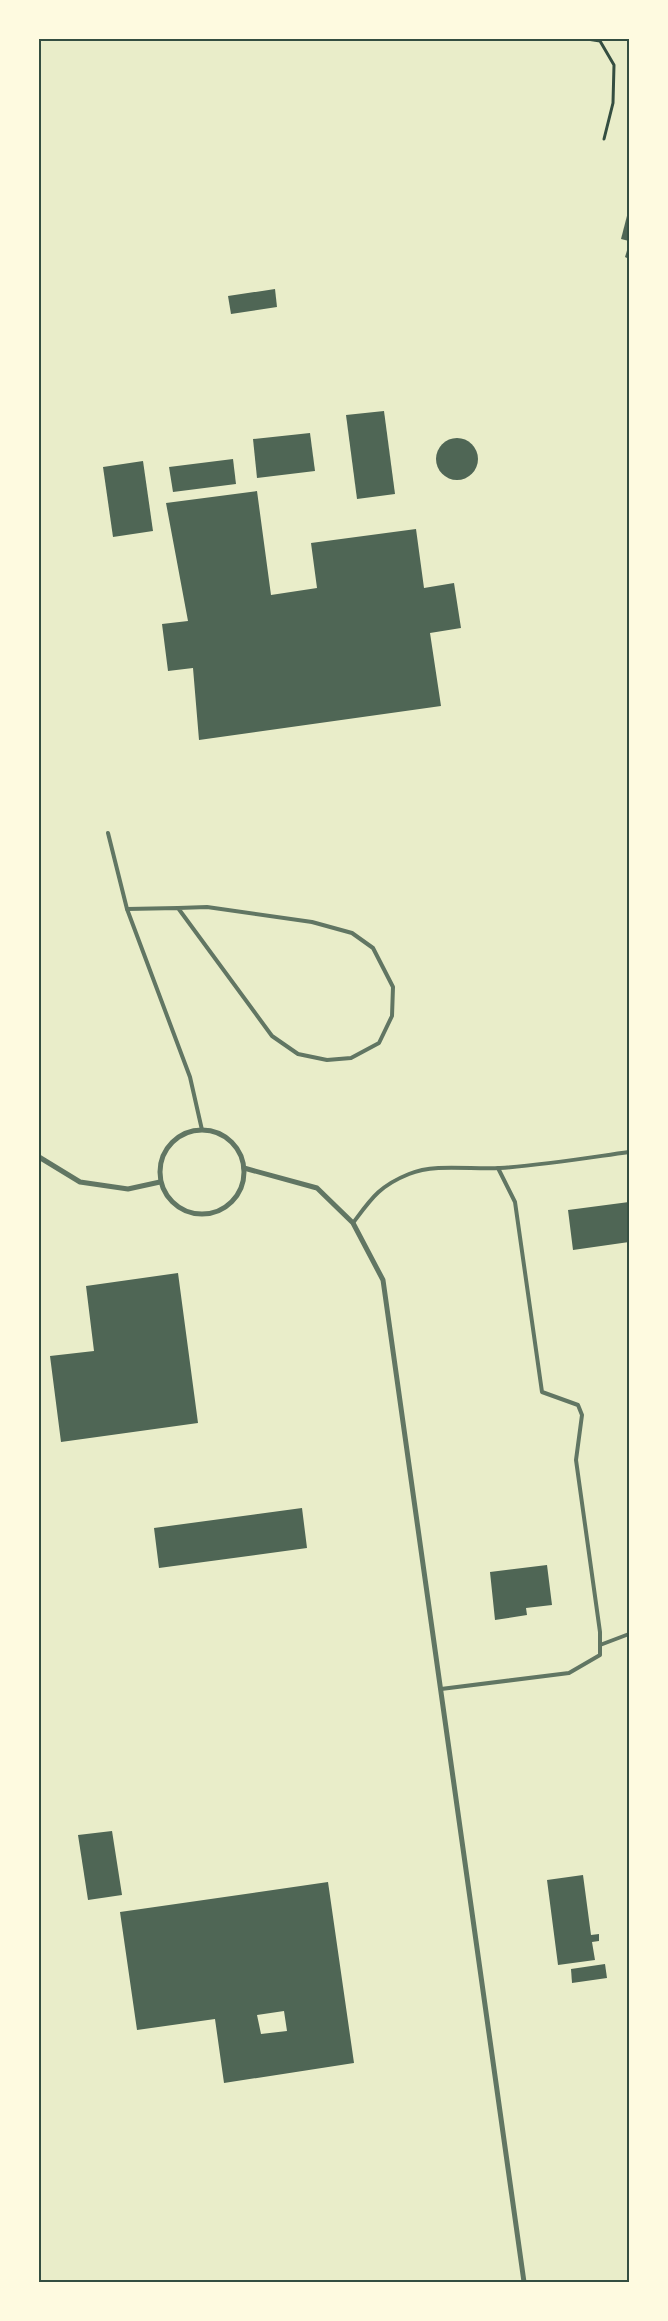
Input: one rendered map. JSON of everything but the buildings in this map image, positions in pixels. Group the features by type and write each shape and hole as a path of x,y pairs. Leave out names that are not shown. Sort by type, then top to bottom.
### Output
{"street":[{"path":"202,1130 217,1132 230,1141 239,1153 244,1168 243,1184 236,1198 224,1209 210,1214 196,1215 184,1211 173,1204 164,1194 160,1182 159,1166 164,1152 174,1140 187,1132 202,1130"},
{"path":"39,1157 80,1182 128,1190 160,1182"},
{"path":"244,1168 317,1188 353,1224 383,1280 524,2282"}],"lane":[{"path":"108,833 127,909 190,1077 202,1130"},
{"path":"127,909 207,907 293,919 352,933 374,948 394,987 392,1016 379,1043 351,1058 327,1060 298,1054 272,1036 178,908"},
{"path":"353,1224 377,1191 410,1173 455,1167 498,1168 541,1165 629,1152"},
{"path":"441,1689 570,1673 600,1655 600,1632 576,1460 582,1415 578,1405 542,1392 516,1202 498,1168"},
{"path":"600,1645 629,1634"}],"path":[{"path":"587,39 600,41 614,65 612,103 604,139"}]}
